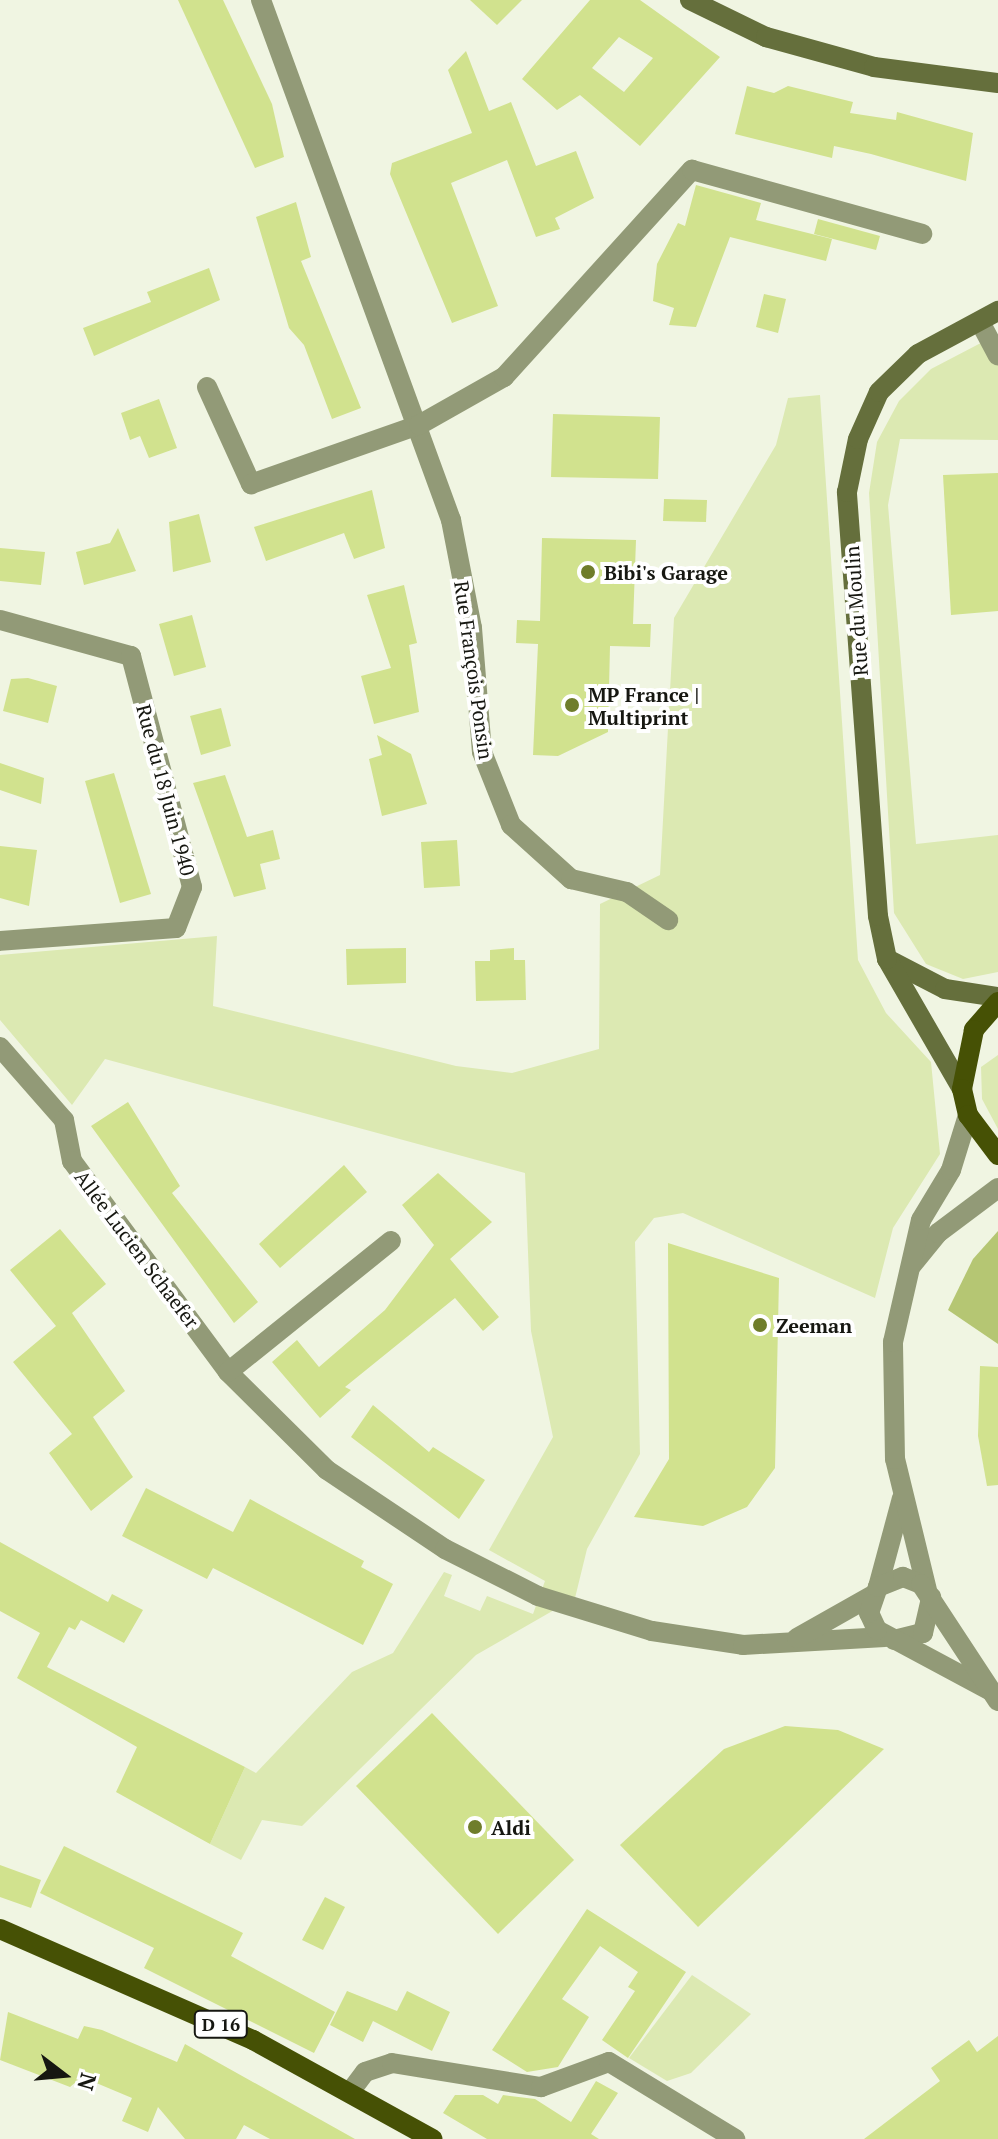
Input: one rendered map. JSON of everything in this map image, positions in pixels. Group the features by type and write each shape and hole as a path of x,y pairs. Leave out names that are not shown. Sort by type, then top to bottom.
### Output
{"main road":[{"path":"690,0 766,37 874,67 998,83"},
{"name":"Rue du Moulin","path":"962,1089 887,959 878,916 847,492 858,439 879,392 918,354 998,311"},
{"path":"887,959 945,989 998,1000 974,1030 962,1089 968,1115 998,1155"},
{"name":"D 16","path":"0,1929 140,1985 350,2092 432,2139"}],"street":[{"name":"Rue François Ponsin","path":"261,0 419,425 451,520 472,628 482,752 511,825 571,879 627,892 668,920"},
{"path":"207,387 251,484 419,425 504,377 692,170 922,234"},
{"path":"980,322 998,356"},
{"name":"Rue du 18 Juin 1940","path":"0,620 131,656 192,887 176,928 0,941"},
{"name":"Allée Lucien Schaefer","path":"0,1047 64,1120 72,1161 228,1372 327,1470 445,1549 538,1596 652,1631 787,1644 889,1638"},
{"path":"889,1638 923,1633 933,1616 895,1459 893,1342 904,1275 968,1115"},
{"path":"904,1275 938,1233 998,1188"},
{"path":"228,1372 391,1241"},
{"path":"903,1491 869,1613 889,1638 994,1695"},
{"path":"787,1644 903,1577 929,1594 994,1695"},
{"path":"350,2092 365,2072 392,2063 541,2087 609,2062 735,2139"}],"shaded area":[{"path":"998,334 998,440 900,439 888,505 916,844 998,835 998,972 963,979 926,964 894,913 869,493 877,442 899,401 931,369"},
{"path":"820,395 858,960 886,1013 931,1062 940,1154 893,1228 875,1298 683,1213 654,1218 635,1242 640,1454 587,1549 575,1598 476,1655 302,1826 262,1820 241,1860 210,1844 245,1767 256,1773 352,1672 393,1653 444,1572 452,1575 444,1596 480,1611 487,1596 533,1614 545,1581 489,1550 553,1437 531,1331 525,1173 105,1059 72,1105 0,1020 0,955 217,936 213,1006 456,1066 512,1073 599,1049 600,904 660,875 674,618 776,445 788,398"},
{"path":"998,1055 998,1129 982,1099 981,1067"},
{"path":"998,1231 998,1344 948,1310 973,1259"},
{"path":"692,1975 751,2014 691,2073 667,2081 629,2058"}],"building":[{"path":"178,0 223,0 272,104 284,157 255,168"},
{"path":"470,0 522,0 497,25"},
{"path":"590,0 640,0 720,57 640,146 580,95 557,110 522,79","holes":["619,37 653,58 624,92 592,68"]},
{"path":"466,51 489,111 511,102 536,166 576,151 594,198 555,218 560,229 536,237 507,160 451,183 498,306 452,323 390,174 392,163 472,133 448,70"},
{"path":"747,86 774,93 788,86 853,102 850,113 896,120 897,112 973,133 966,181 834,146 832,158 735,134"},
{"path":"696,185 761,203 756,220 832,239 826,261 730,237 696,327 669,325 674,308 653,301 657,264 678,223 685,226"},
{"path":"296,202 311,257 301,261 361,408 332,419 304,345 289,328 256,217"},
{"path":"818,219 880,236 876,250 814,234"},
{"path":"209,268 220,300 94,356 83,328 151,302 147,292"},
{"path":"764,294 786,299 778,333 756,327"},
{"path":"159,399 177,448 149,458 140,436 130,440 121,413"},
{"path":"553,414 660,417 658,479 551,477"},
{"path":"998,473 998,611 951,615 943,475"},
{"path":"372,490 385,548 354,559 344,533 266,561 254,527"},
{"path":"664,499 707,500 706,522 663,521"},
{"path":"199,514 211,562 173,572 169,522"},
{"path":"118,528 136,571 84,585 76,552 110,543"},
{"path":"542,538 636,540 633,624 651,624 650,647 610,646 608,732 558,756 533,755 538,644 516,643 517,620 540,621"},
{"path":"0,548 45,552 41,585 0,581"},
{"path":"404,585 417,643 409,645 419,712 374,724 361,676 391,668 367,595"},
{"path":"192,615 206,667 174,676 159,624"},
{"path":"28,678 57,686 48,723 3,711 11,679"},
{"path":"221,708 231,746 201,755 190,716"},
{"path":"377,735 411,754 427,804 382,816 369,759 382,755"},
{"path":"0,763 44,778 41,804 0,790"},
{"path":"114,773 151,894 120,903 85,781"},
{"path":"225,775 247,837 273,830 280,859 260,864 266,889 234,897 193,783"},
{"path":"457,840 460,886 424,888 421,842"},
{"path":"0,846 37,850 29,906 0,898"},
{"path":"406,948 406,983 347,985 346,949"},
{"path":"514,948 514,960 525,960 526,1000 476,1001 475,961 490,961 490,950"},
{"path":"128,1102 180,1186 172,1193 258,1302 234,1323 91,1126"},
{"path":"344,1165 367,1192 280,1268 259,1244"},
{"path":"438,1173 492,1222 450,1259 499,1317 483,1331 455,1298 345,1387 351,1390 320,1418 272,1362 297,1340 319,1367 385,1310 434,1245 402,1205"},
{"path":"60,1229 106,1284 72,1313 125,1391 93,1417 133,1477 91,1511 49,1453 72,1434 13,1362 56,1326 10,1270"},
{"path":"668,1243 779,1278 775,1468 747,1507 703,1526 634,1517 669,1459"},
{"path":"980,1366 998,1367 998,1485 987,1486 978,1436"},
{"path":"373,1405 429,1452 433,1447 485,1480 459,1519 351,1437"},
{"path":"146,1488 233,1532 250,1499 364,1561 361,1567 393,1584 363,1645 213,1568 207,1579 122,1536"},
{"path":"0,1542 108,1602 112,1594 143,1610 124,1643 81,1620 75,1630 69,1627 47,1667 245,1767 210,1844 116,1792 137,1747 17,1678 40,1633 0,1611"},
{"path":"432,1713 574,1860 498,1934 356,1786"},
{"path":"785,1726 838,1730 884,1749 698,1927 620,1845 724,1749"},
{"path":"64,1846 243,1933 231,1956 335,2012 314,2053 144,1968 154,1948 40,1893"},
{"path":"0,1865 41,1880 31,1908 0,1897"},
{"path":"325,1897 345,1907 323,1950 302,1940"},
{"path":"587,1909 686,1972 628,2058 602,2040 635,1991 628,1987 638,1972 600,1946 562,1999 589,2017 558,2067 527,2072 492,2050"},
{"path":"347,1991 397,2011 407,1991 450,2012 432,2051 373,2021 363,2042 330,2025"},
{"path":"8,2012 78,2039 84,2026 102,2030 177,2062 185,2044 355,2139 270,2139 244,2125 236,2139 185,2139 158,2107 148,2132 122,2121 132,2098 82,2077 70,2087 0,2060"},
{"path":"998,2036 998,2139 864,2139 940,2081 931,2068 969,2040 977,2052"},
{"path":"596,2081 618,2093 591,2134 599,2139 487,2139 443,2113 455,2095 483,2095 498,2104 503,2095 535,2099 571,2122"}],"place":[{"name":"Bibi's Garage","path":"588,572"},
{"name":"MP France | Multiprint","path":"572,705"},
{"name":"Zeeman","path":"760,1325"},
{"name":"Aldi","path":"475,1827"}]}
